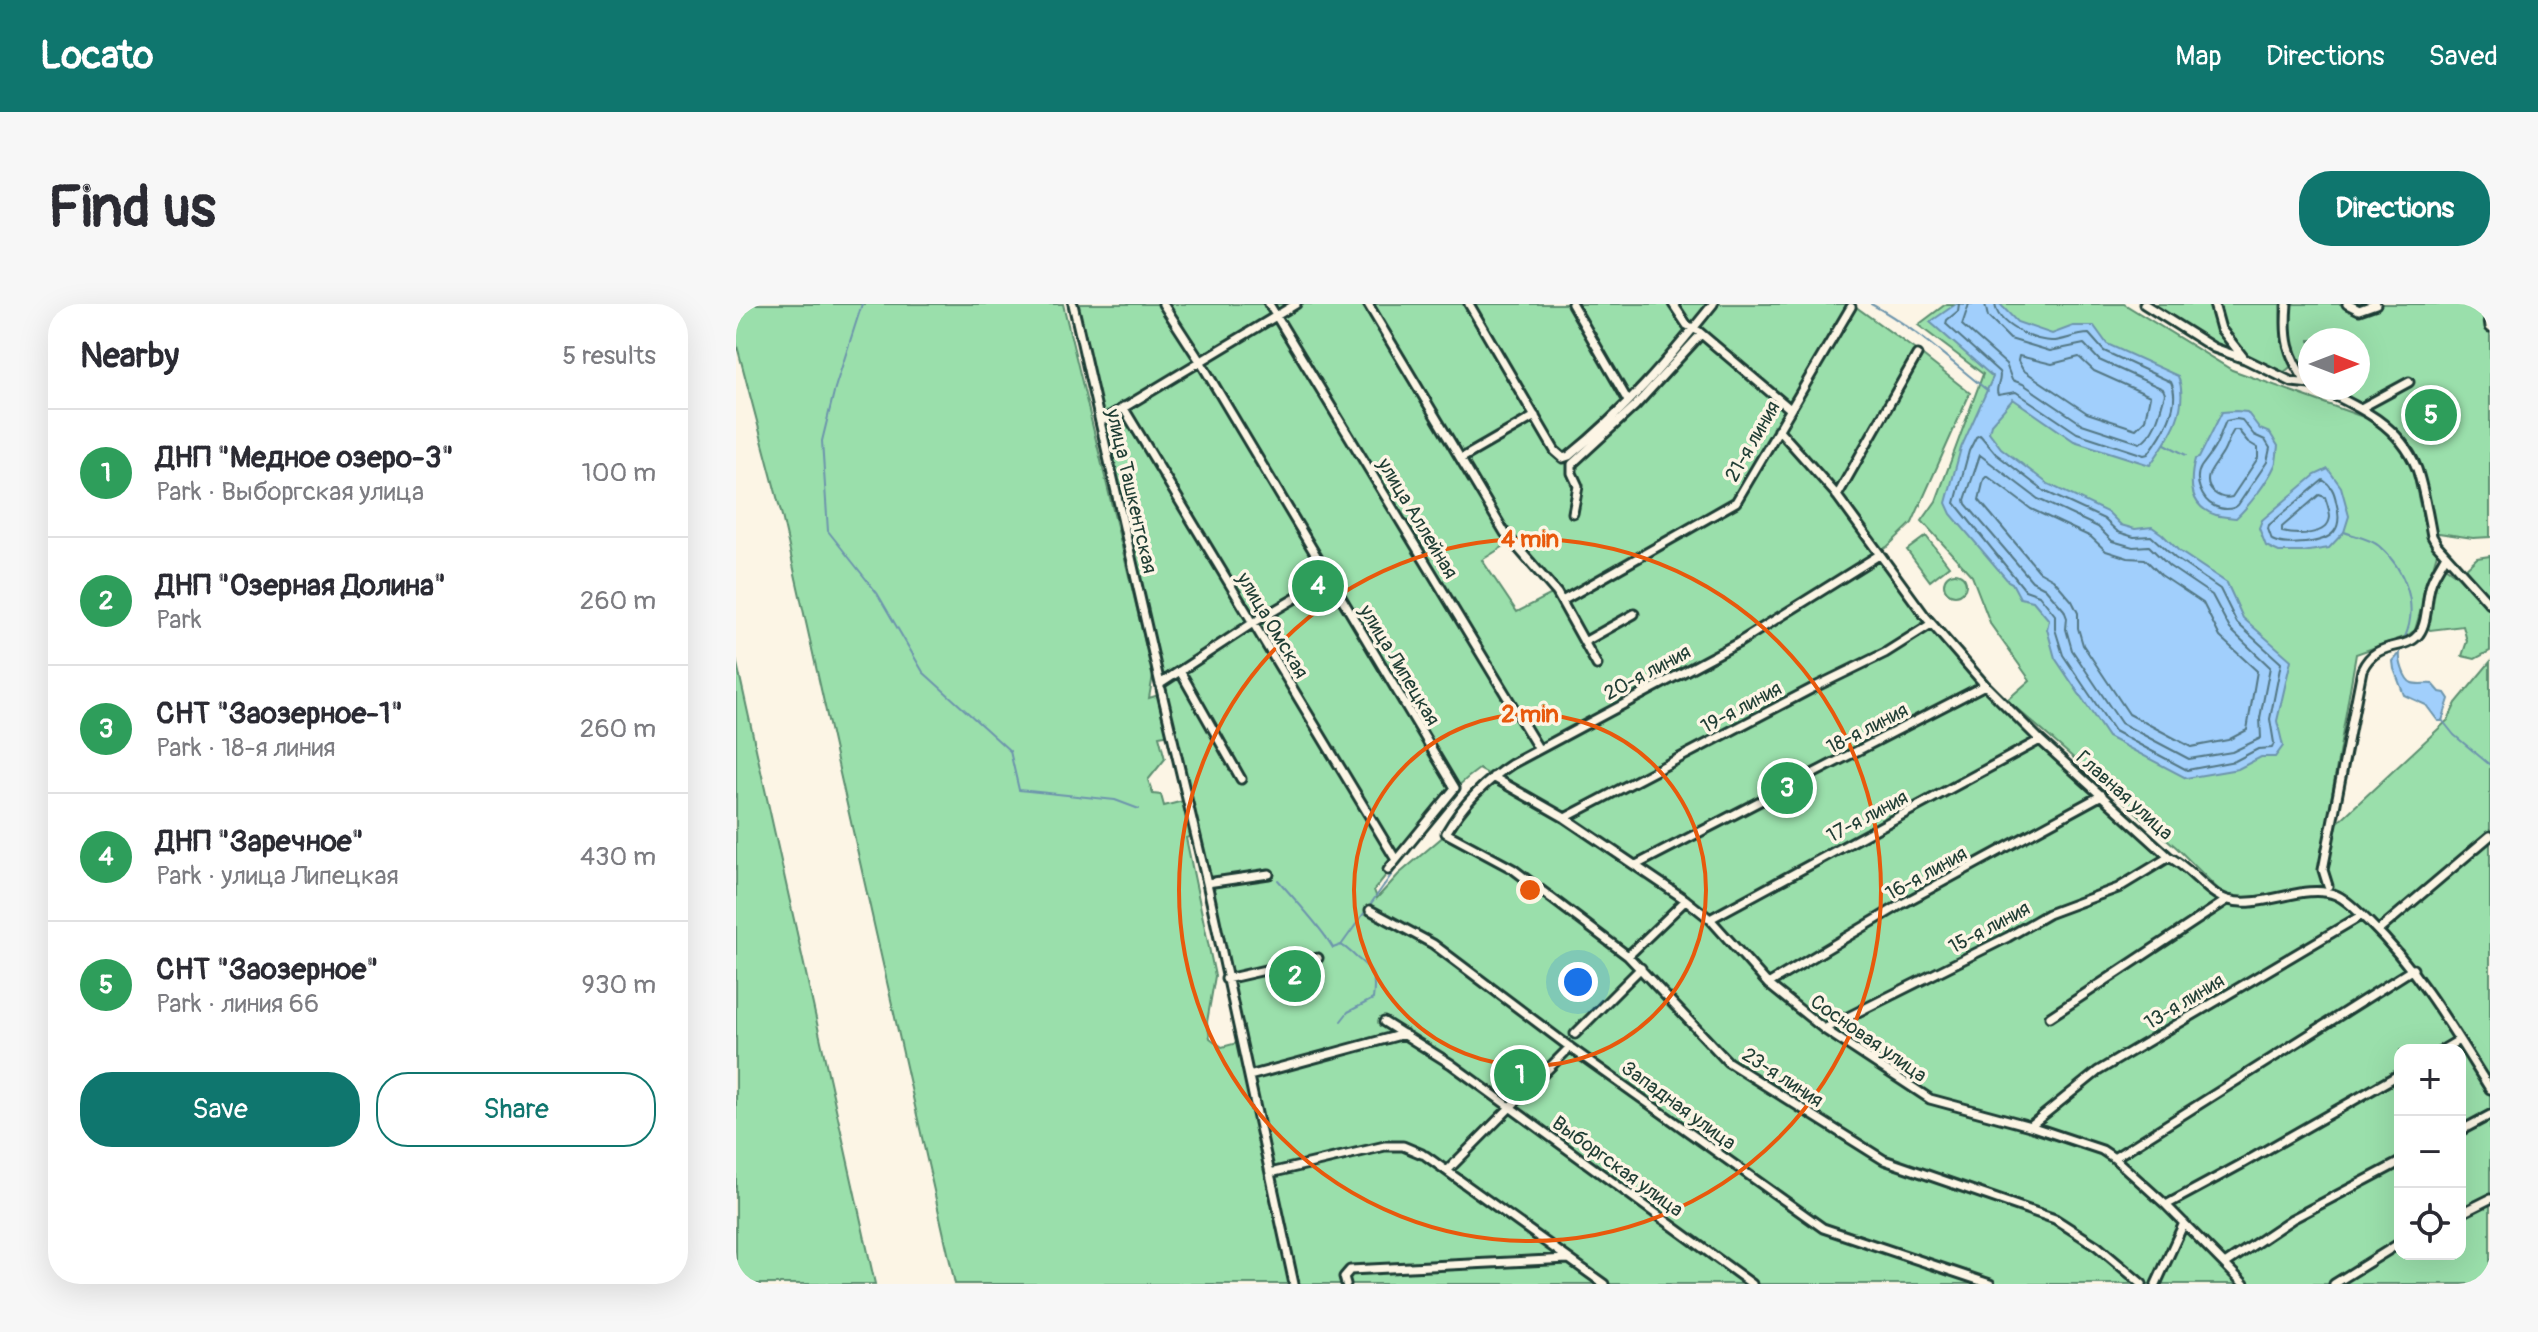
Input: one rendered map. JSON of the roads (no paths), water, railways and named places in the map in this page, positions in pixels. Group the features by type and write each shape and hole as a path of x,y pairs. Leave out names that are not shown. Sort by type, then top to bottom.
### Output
{"street":[{"name":"улица Ташкентская","path":"1073,304 1207,883 1294,1284"},
{"name":"улица Липецкая","path":"1163,304 1455,788 1388,870"},
{"name":"улица Аллейная","path":"1269,304 1538,748"},
{"path":"1100,422 1296,304"},
{"path":"1368,304 1505,533 1562,601 1597,665"},
{"path":"1469,304 1555,451 1563,458 1616,416 1653,378 1713,304"},
{"path":"1572,304 1628,401"},
{"path":"1673,304 1682,319 1789,408"},
{"path":"2144,304 2214,348 2298,382"},
{"path":"2214,304 2221,329 2245,359"},
{"path":"2287,304 2286,342 2298,369"},
{"path":"2347,304 2359,310 2376,304"},
{"path":"2487,304 2490,327"},
{"name":"21-я линия","path":"1562,601 1736,502 1851,307"},
{"path":"1573,513 1578,486 1572,464 1635,406 1701,334"},
{"path":"1837,496 1917,355"},
{"path":"2281,377 2294,364"},
{"path":"2361,408 2409,382"},
{"path":"2344,400 2361,408 2399,438 2416,468 2432,536 2490,604"},
{"name":"улица Омская","path":"1123,407 1396,860"},
{"path":"1462,458 1535,416"},
{"name":"Главная улица","path":"1778,429 1837,496 1931,624 1985,685 2040,740 2169,857 2180,862 2227,900"},
{"name":"20-я линия","path":"1446,833 1461,809 1493,777 1538,748 1738,643 1879,555"},
{"path":"2328,886 2323,870 2362,670 2369,656 2412,639 2421,632 2431,583 2446,555"},
{"path":"1161,687 1253,623 1330,578"},
{"path":"1586,641 1634,614"},
{"name":"19-я линия","path":"1565,818 1885,653 1931,624"},
{"path":"1180,671 1241,779"},
{"name":"18-я линия","path":"1636,865 1985,685"},
{"name":"17-я линия","path":"1710,919 2040,740"},
{"name":"Сосновая улица","path":"1493,777 1565,818 1686,900 1710,919 1768,984 1824,1029 1930,1099 2030,1126 2102,1150 2114,1158 2166,1205 2244,1284"},
{"name":"16-я линия","path":"1768,984 1902,904 2102,795"},
{"name":"23-я линия","path":"1446,833 1513,869 1628,956 1728,1062 1884,1160 2055,1219 2097,1246 2142,1284"},
{"path":"2378,931 2490,836"},
{"name":"15-я линия","path":"1824,1029 2048,914 2118,888 2169,857"},
{"path":"1207,883 1269,874"},
{"path":"2050,1017 2227,900 2245,903 2309,893 2333,893 2362,915 2413,969 2490,1089"},
{"path":"1628,956 1686,900"},
{"name":"Западная улица","path":"1370,910 1433,944 1570,1047 1823,1228 1990,1284"},
{"name":"13-я линия","path":"2030,1126 2098,1071 2362,915"},
{"path":"1226,979 1318,958"},
{"path":"1575,1034 1641,968"},
{"path":"2114,1158 2413,969"},
{"name":"Выборгская улица","path":"1384,1022 1451,1064 1752,1284"},
{"path":"1249,1076 1404,1034"},
{"path":"2452,1044 2459,1040"},
{"path":"1447,1171 1570,1047"},
{"path":"2166,1205 2394,1077"},
{"path":"2466,1128 2490,1115"},
{"path":"1270,1173 1385,1146 1403,1146 1424,1155 1604,1284"},
{"path":"2225,1264 2292,1219 2394,1165"},
{"path":"2466,1211 2490,1199"},
{"path":"2156,1284 2184,1223"},
{"path":"2334,1284 2394,1247"},
{"path":"1345,1281 1350,1270 1359,1269 1568,1259"}],"water":[{"path":"1956,304 2000,304 2017,322 2052,334 2073,326 2094,326 2107,344 2178,376 2181,400 2176,423 2150,465 2074,441 2013,399 1991,424 1989,432 2001,448 2048,484 2109,513 2121,525 2135,529 2152,527 2179,551 2227,583 2243,618 2291,660 2277,721 2283,746 2275,757 2261,757 2238,769 2186,778 2108,737 2055,658 2047,629 2049,620 2033,601 2020,598 2012,583 1951,514 1946,503 1961,448 1993,377 1930,322"},
{"path":"2222,412 2247,412 2260,429 2270,433 2278,446 2272,471 2236,518 2218,516 2200,506 2193,493 2192,476 2195,459 2199,458"},
{"path":"2328,469 2341,487 2349,516 2344,532 2329,548 2279,552 2266,546 2259,528 2262,520 2315,475"},
{"path":"2400,653 2409,681 2433,684 2449,699 2442,721 2438,721 2426,705 2404,695 2393,661"}],"waterway":[{"path":"862,304 822,441 828,531 877,593 923,672 1010,751 1019,790 1115,800 1139,809"},
{"path":"1871,304 1917,334 1988,391"},
{"path":"2165,444 2186,455"},
{"path":"2344,532 2376,544 2396,565 2410,600 2405,637"},
{"path":"2442,720 2454,735 2490,765"},
{"path":"1342,944 1402,860"},
{"path":"1278,880 1333,948 1341,945 1346,948 1372,975 1373,999 1348,1012 1341,1021"}],"place":[{"name":"СНТ \"Заозерное\"","path":"2431,415"},
{"name":"ДНП \"Заречное\"","path":"1318,586"},
{"name":"СНТ \"Заозерное-1\"","path":"1787,788"},
{"name":"ДНП \"Озерная Долина\"","path":"1295,976"},
{"name":"ДНП \"Медное озеро-3\"","path":"1520,1075"}]}
